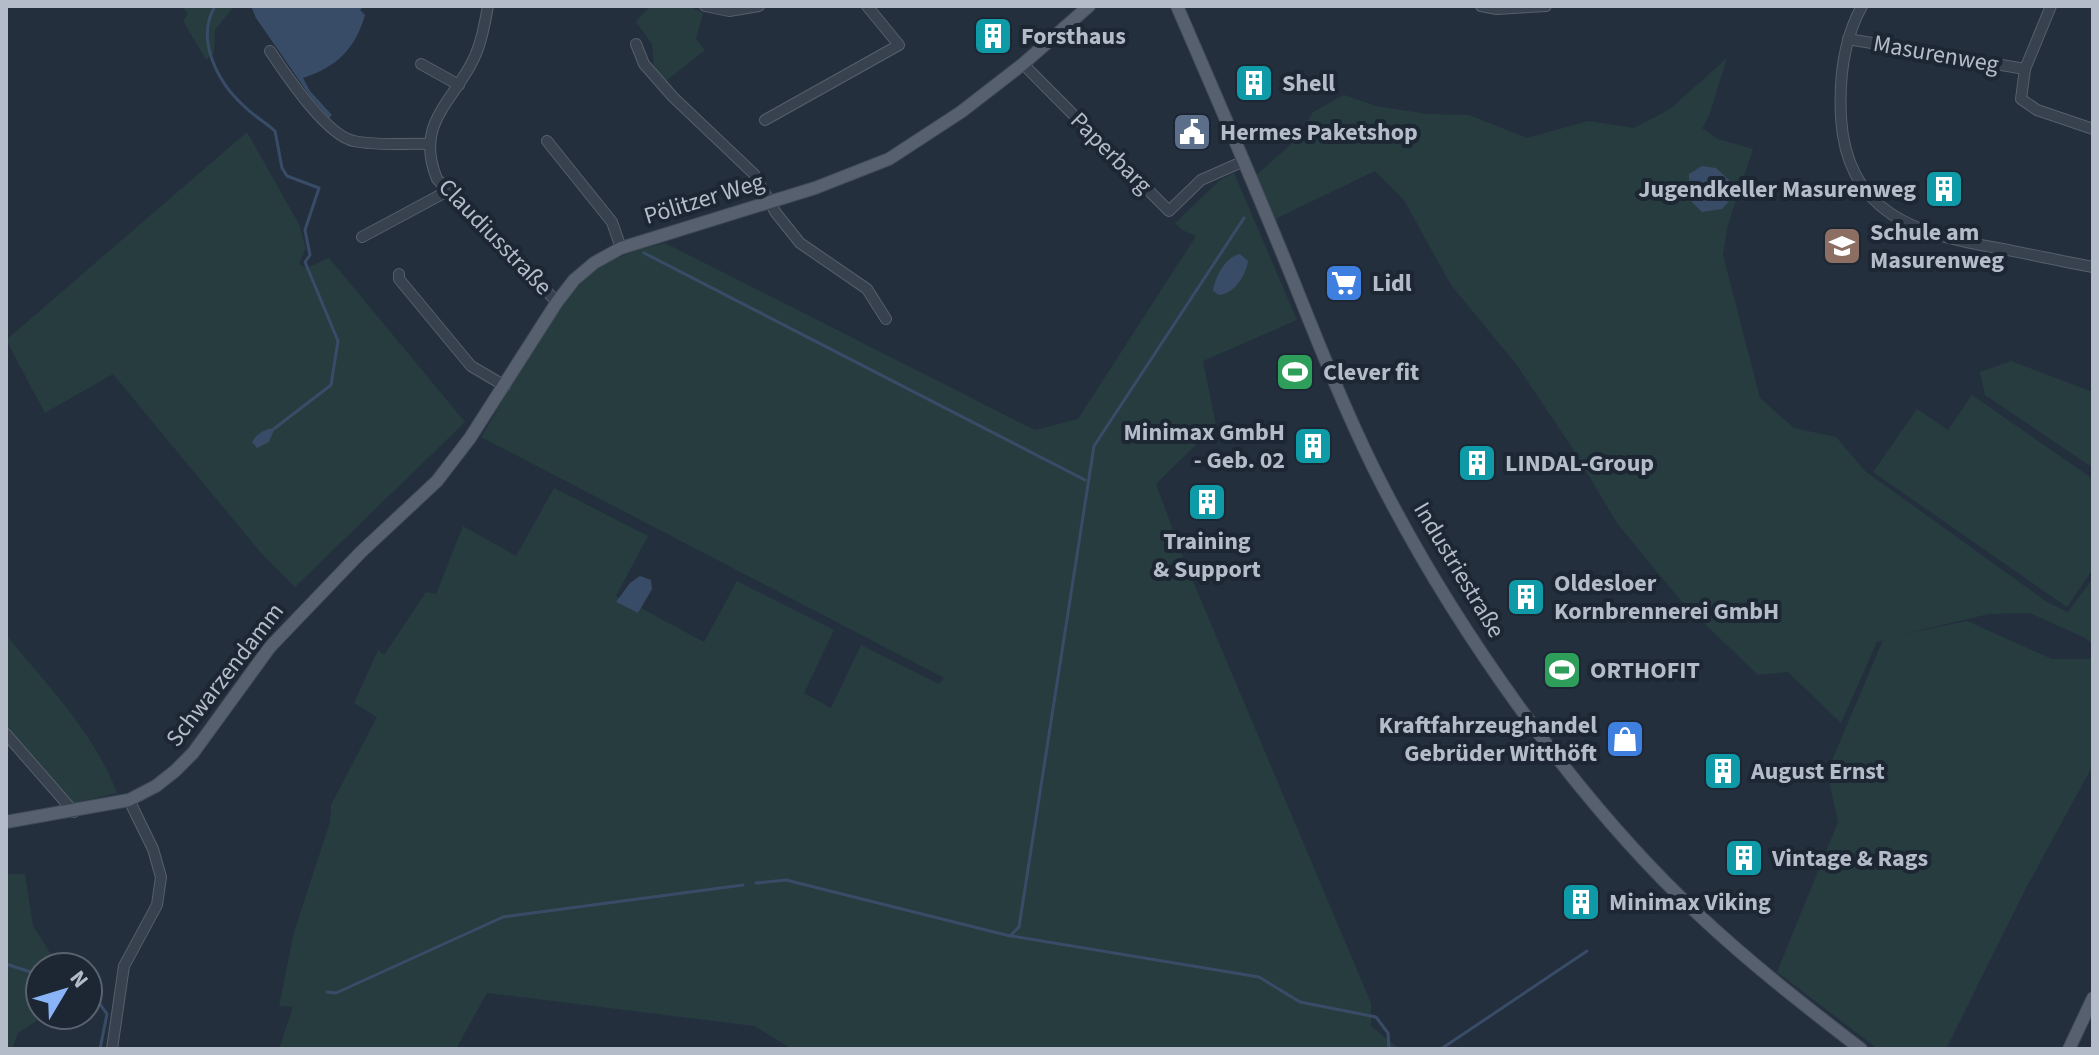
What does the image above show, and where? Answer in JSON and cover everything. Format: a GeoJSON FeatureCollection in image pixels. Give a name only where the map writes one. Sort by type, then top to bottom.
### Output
{"type":"FeatureCollection","features":[{"type":"Feature","properties":{"kind":"main road","name":"Pölitzer Weg"},"geometry":{"type":"LineString","coordinates":[[403,513],[437,481],[470,438],[557,302],[574,280],[594,263],[621,248],[840,180],[889,159],[961,112],[1023,64],[1089,6]]}},
{"type":"Feature","properties":{"kind":"main road","name":"Industriestraße"},"geometry":{"type":"LineString","coordinates":[[1177,6],[1244,161],[1318,346],[1375,470],[1430,570],[1492,666],[1621,835],[1668,884],[1749,962],[1861,1049]]}},
{"type":"Feature","properties":{"kind":"main road","name":"Schwarzendamm"},"geometry":{"type":"LineString","coordinates":[[6,822],[129,800],[156,786],[193,753],[270,647],[403,513]]}},
{"type":"Feature","properties":{"kind":"main road"},"geometry":{"type":"LineString","coordinates":[[2069,1049],[2093,998]]}},
{"type":"Feature","properties":{"kind":"street"},"geometry":{"type":"LineString","coordinates":[[270,51],[297,91],[339,136],[354,142],[429,144],[431,129],[482,41],[488,6]]}},
{"type":"Feature","properties":{"kind":"street"},"geometry":{"type":"LineString","coordinates":[[705,6],[729,11],[759,6]]}},
{"type":"Feature","properties":{"kind":"street"},"geometry":{"type":"LineString","coordinates":[[765,120],[899,45],[867,6]]}},
{"type":"Feature","properties":{"kind":"street"},"geometry":{"type":"LineString","coordinates":[[1481,6],[1497,9],[1546,6]]}},
{"type":"Feature","properties":{"kind":"street","name":"Masurenweg"},"geometry":{"type":"LineString","coordinates":[[1862,6],[1848,39],[1841,78],[1840,111],[1844,148],[1858,181],[1880,207],[1901,221],[1940,236],[2093,267]]}},
{"type":"Feature","properties":{"kind":"street"},"geometry":{"type":"LineString","coordinates":[[2051,6],[2025,69],[2020,92],[2025,104],[2093,129]]}},
{"type":"Feature","properties":{"kind":"street","name":"Masurenweg"},"geometry":{"type":"LineString","coordinates":[[1848,39],[2025,69]]}},
{"type":"Feature","properties":{"kind":"street"},"geometry":{"type":"LineString","coordinates":[[636,44],[644,64],[703,128],[754,174],[776,213],[800,243],[867,289],[886,319]]}},
{"type":"Feature","properties":{"kind":"street"},"geometry":{"type":"LineString","coordinates":[[421,64],[459,85]]}},
{"type":"Feature","properties":{"kind":"street","name":"Paperbarg"},"geometry":{"type":"LineString","coordinates":[[1023,64],[1169,211],[1201,180],[1244,161]]}},
{"type":"Feature","properties":{"kind":"street"},"geometry":{"type":"LineString","coordinates":[[547,141],[612,222],[621,248]]}},
{"type":"Feature","properties":{"kind":"street","name":"Claudiusstraße"},"geometry":{"type":"LineString","coordinates":[[429,144],[437,179],[557,302]]}},
{"type":"Feature","properties":{"kind":"street"},"geometry":{"type":"LineString","coordinates":[[362,237],[442,194],[451,194]]}},
{"type":"Feature","properties":{"kind":"street"},"geometry":{"type":"LineString","coordinates":[[399,274],[399,279],[471,366],[505,386]]}},
{"type":"Feature","properties":{"kind":"street"},"geometry":{"type":"LineString","coordinates":[[6,734],[74,812]]}},
{"type":"Feature","properties":{"kind":"street"},"geometry":{"type":"LineString","coordinates":[[112,1049],[124,966],[157,905],[161,877],[153,849],[129,800]]}},
{"type":"Feature","properties":{"kind":"green space"},"geometry":{"type":"Polygon","coordinates":[[[181,6],[234,6],[215,30],[214,53],[206,60],[183,21],[188,14],[181,6]]]}},
{"type":"Feature","properties":{"kind":"green space"},"geometry":{"type":"Polygon","coordinates":[[[650,6],[689,6],[703,13],[696,39],[705,50],[666,81],[654,68],[652,44],[636,22],[650,6]]]}},
{"type":"Feature","properties":{"kind":"green space"},"geometry":{"type":"Polygon","coordinates":[[[1727,58],[1709,116],[1702,128],[1718,139],[1753,149],[1727,228],[1723,255],[1760,398],[1794,428],[1836,437],[1865,471],[2047,602],[2068,612],[2093,578],[2093,645],[2085,638],[2030,613],[1989,614],[1904,634],[1967,621],[2052,659],[2093,659],[2093,765],[2025,890],[1946,1049],[1878,1049],[1777,972],[1838,822],[1827,772],[1883,640],[1877,642],[1841,723],[1788,672],[1758,675],[1681,601],[1617,523],[1516,364],[1451,285],[1404,200],[1375,171],[1275,219],[1256,175],[1297,139],[1313,112],[1344,95],[1376,106],[1427,114],[1469,115],[1527,138],[1588,121],[1634,128],[1670,109],[1727,58]]]}},
{"type":"Feature","properties":{"kind":"green space"},"geometry":{"type":"Polygon","coordinates":[[[247,132],[299,224],[306,248],[299,264],[306,268],[329,258],[465,422],[295,587],[261,553],[113,374],[45,413],[6,340],[247,132]]]}},
{"type":"Feature","properties":{"kind":"green space"},"geometry":{"type":"Polygon","coordinates":[[[1234,173],[1297,320],[1203,361],[1216,425],[1156,484],[1184,560],[1371,1003],[1371,1026],[1399,1049],[792,1049],[754,1026],[487,993],[456,1049],[279,1049],[293,1007],[279,1006],[294,932],[330,822],[331,805],[377,717],[354,703],[378,650],[384,655],[426,592],[436,594],[463,526],[516,556],[554,488],[648,536],[616,596],[619,598],[617,603],[638,613],[641,608],[704,642],[737,581],[834,630],[804,693],[831,708],[861,645],[939,684],[944,678],[481,437],[548,324],[580,284],[612,260],[665,243],[1035,430],[1078,419],[1196,236],[1175,223],[1220,180],[1234,173]]]}},
{"type":"Feature","properties":{"kind":"green space"},"geometry":{"type":"Polygon","coordinates":[[[2011,361],[2093,392],[2093,468],[1985,395],[1980,372],[2011,361]]]}},
{"type":"Feature","properties":{"kind":"green space"},"geometry":{"type":"Polygon","coordinates":[[[1972,395],[2093,479],[2093,569],[2067,607],[1873,472],[1917,409],[1948,430],[1972,395]]]}},
{"type":"Feature","properties":{"kind":"green space"},"geometry":{"type":"Polygon","coordinates":[[[6,635],[83,729],[117,793],[70,804],[6,728],[6,635]]]}},
{"type":"Feature","properties":{"kind":"green space"},"geometry":{"type":"Polygon","coordinates":[[[6,874],[25,874],[33,926],[49,951],[24,951],[24,1029],[18,1033],[12,1049],[6,1049],[6,874]]]}},
{"type":"Feature","properties":{"kind":"water"},"geometry":{"type":"Polygon","coordinates":[[[251,6],[364,6],[360,10],[365,15],[361,27],[350,47],[326,68],[303,78],[310,91],[332,115],[329,118],[310,96],[251,6]]]}},
{"type":"Feature","properties":{"kind":"water"},"geometry":{"type":"Polygon","coordinates":[[[1702,166],[1716,168],[1731,182],[1731,199],[1722,209],[1702,212],[1689,199],[1689,174],[1702,166]]]}},
{"type":"Feature","properties":{"kind":"water"},"geometry":{"type":"Polygon","coordinates":[[[1240,254],[1248,261],[1242,278],[1230,291],[1219,295],[1213,291],[1218,274],[1225,263],[1240,254]]]}},
{"type":"Feature","properties":{"kind":"water"},"geometry":{"type":"Polygon","coordinates":[[[275,428],[269,442],[257,448],[252,442],[262,432],[275,428]]]}},
{"type":"Feature","properties":{"kind":"water"},"geometry":{"type":"Polygon","coordinates":[[[640,576],[651,580],[652,589],[638,613],[616,602],[630,583],[640,576]]]}},
{"type":"Feature","properties":{"kind":"waterway"},"geometry":{"type":"LineString","coordinates":[[215,6],[207,33],[218,73],[235,97],[275,131],[282,168],[287,176],[319,188],[305,230],[310,255],[305,262],[338,341],[331,385],[275,428]]}},
{"type":"Feature","properties":{"kind":"waterway"},"geometry":{"type":"LineString","coordinates":[[756,883],[786,880],[1010,936],[1019,927],[1094,446],[1244,218]]}},
{"type":"Feature","properties":{"kind":"waterway"},"geometry":{"type":"LineString","coordinates":[[644,253],[1085,480]]}},
{"type":"Feature","properties":{"kind":"waterway"},"geometry":{"type":"LineString","coordinates":[[327,992],[336,993],[503,917],[743,885]]}},
{"type":"Feature","properties":{"kind":"waterway"},"geometry":{"type":"LineString","coordinates":[[1012,936],[1259,977],[1300,1002],[1376,1017],[1388,1033],[1389,1049]]}},
{"type":"Feature","properties":{"kind":"waterway"},"geometry":{"type":"LineString","coordinates":[[1441,1049],[1587,951]]}},
{"type":"Feature","properties":{"kind":"waterway"},"geometry":{"type":"LineString","coordinates":[[6,964],[24,970]]}},
{"type":"Feature","properties":{"kind":"waterway"},"geometry":{"type":"LineString","coordinates":[[104,1010],[107,1014],[104,1029]]}},
{"type":"Feature","properties":{"kind":"waterway"},"geometry":{"type":"LineString","coordinates":[[100,1049],[104,1031]]}},
{"type":"Feature","properties":{"kind":"place","name":"Forsthaus"},"geometry":{"type":"Point","coordinates":[993,36]}},
{"type":"Feature","properties":{"kind":"place","name":"Shell"},"geometry":{"type":"Point","coordinates":[1254,83]}},
{"type":"Feature","properties":{"kind":"place","name":"Hermes Paketshop"},"geometry":{"type":"Point","coordinates":[1192,132]}},
{"type":"Feature","properties":{"kind":"place","name":"Jugendkeller Masurenweg"},"geometry":{"type":"Point","coordinates":[1944,189]}},
{"type":"Feature","properties":{"kind":"place","name":"Schule am Masurenweg"},"geometry":{"type":"Point","coordinates":[1842,246]}},
{"type":"Feature","properties":{"kind":"place","name":"Lidl"},"geometry":{"type":"Point","coordinates":[1344,283]}},
{"type":"Feature","properties":{"kind":"place","name":"Clever fit"},"geometry":{"type":"Point","coordinates":[1295,372]}},
{"type":"Feature","properties":{"kind":"place","name":"Minimax GmbH - Geb. 02"},"geometry":{"type":"Point","coordinates":[1313,446]}},
{"type":"Feature","properties":{"kind":"place","name":"LINDAL-Group"},"geometry":{"type":"Point","coordinates":[1477,463]}},
{"type":"Feature","properties":{"kind":"place","name":"Training & Support"},"geometry":{"type":"Point","coordinates":[1207,502]}},
{"type":"Feature","properties":{"kind":"place","name":"Oldesloer Kornbrennerei GmbH"},"geometry":{"type":"Point","coordinates":[1526,597]}},
{"type":"Feature","properties":{"kind":"place","name":"ORTHOFIT"},"geometry":{"type":"Point","coordinates":[1562,670]}},
{"type":"Feature","properties":{"kind":"place","name":"Kraftfahrzeughandel Gebrüder Witthöft"},"geometry":{"type":"Point","coordinates":[1625,739]}},
{"type":"Feature","properties":{"kind":"place","name":"August Ernst"},"geometry":{"type":"Point","coordinates":[1723,771]}},
{"type":"Feature","properties":{"kind":"place","name":"Vintage & Rags"},"geometry":{"type":"Point","coordinates":[1744,858]}},
{"type":"Feature","properties":{"kind":"place","name":"Minimax Viking"},"geometry":{"type":"Point","coordinates":[1581,902]}}]}
